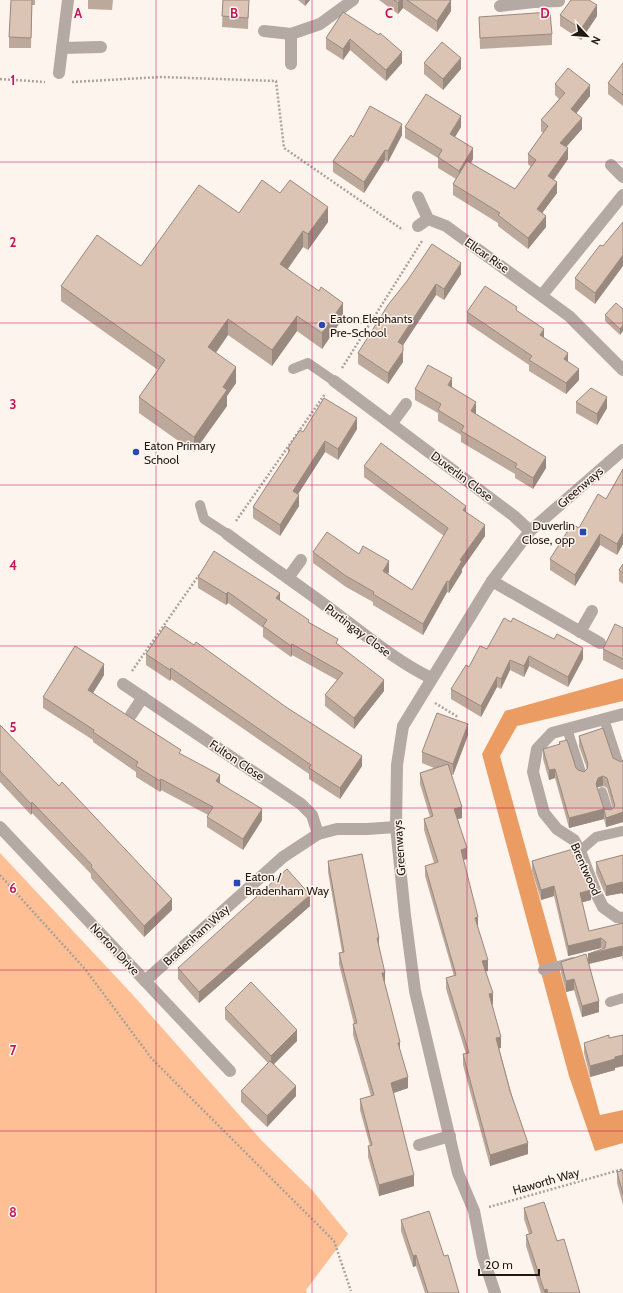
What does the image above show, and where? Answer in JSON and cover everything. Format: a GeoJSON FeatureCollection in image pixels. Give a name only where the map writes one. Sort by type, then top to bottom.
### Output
{"type":"FeatureCollection","features":[{"type":"Feature","properties":{"kind":"street"},"geometry":{"type":"LineString","coordinates":[[59,79],[68,0]]}},
{"type":"Feature","properties":{"kind":"street"},"geometry":{"type":"LineString","coordinates":[[264,31],[291,34],[320,24],[353,0]]}},
{"type":"Feature","properties":{"kind":"street"},"geometry":{"type":"LineString","coordinates":[[500,6],[534,1],[559,1]]}},
{"type":"Feature","properties":{"kind":"street"},"geometry":{"type":"LineString","coordinates":[[291,34],[291,64]]}},
{"type":"Feature","properties":{"kind":"street"},"geometry":{"type":"LineString","coordinates":[[62,48],[101,47]]}},
{"type":"Feature","properties":{"kind":"street"},"geometry":{"type":"LineString","coordinates":[[611,165],[623,177]]}},
{"type":"Feature","properties":{"kind":"street"},"geometry":{"type":"LineString","coordinates":[[542,295],[623,195]]}},
{"type":"Feature","properties":{"kind":"street"},"geometry":{"type":"LineString","coordinates":[[418,197],[423,223]]}},
{"type":"Feature","properties":{"kind":"street","name":"Ellcar Rise"},"geometry":{"type":"LineString","coordinates":[[423,223],[446,226],[542,295],[569,316],[623,370]]}},
{"type":"Feature","properties":{"kind":"street","name":"Duverlin Close"},"geometry":{"type":"LineString","coordinates":[[334,381],[514,516],[530,531]]}},
{"type":"Feature","properties":{"kind":"street"},"geometry":{"type":"LineString","coordinates":[[392,424],[406,404]]}},
{"type":"Feature","properties":{"kind":"street","name":"Greenways"},"geometry":{"type":"LineString","coordinates":[[495,1293],[483,1257],[474,1211],[458,1173],[415,991],[396,827],[397,765],[403,726],[431,678],[492,581],[530,531],[623,450]]}},
{"type":"Feature","properties":{"kind":"street","name":"Purtingay Close"},"geometry":{"type":"LineString","coordinates":[[227,534],[397,659],[431,678]]}},
{"type":"Feature","properties":{"kind":"street"},"geometry":{"type":"LineString","coordinates":[[288,578],[301,560]]}},
{"type":"Feature","properties":{"kind":"street"},"geometry":{"type":"LineString","coordinates":[[492,581],[600,642]]}},
{"type":"Feature","properties":{"kind":"street"},"geometry":{"type":"LineString","coordinates":[[580,632],[592,611]]}},
{"type":"Feature","properties":{"kind":"street","name":"Fulton Close"},"geometry":{"type":"LineString","coordinates":[[123,684],[301,804],[312,815],[318,834]]}},
{"type":"Feature","properties":{"kind":"street"},"geometry":{"type":"LineString","coordinates":[[131,715],[142,697]]}},
{"type":"Feature","properties":{"kind":"street","name":"Brentwood"},"geometry":{"type":"LineString","coordinates":[[623,714],[552,733],[537,749],[533,772],[544,813],[557,829],[574,840],[603,907],[617,917],[623,918]]}},
{"type":"Feature","properties":{"kind":"street","name":"Norton Drive"},"geometry":{"type":"LineString","coordinates":[[0,827],[230,1071]]}},
{"type":"Feature","properties":{"kind":"street","name":"Bradenham Way"},"geometry":{"type":"LineString","coordinates":[[145,982],[283,857],[318,834],[337,828],[367,829],[396,827]]}},
{"type":"Feature","properties":{"kind":"street"},"geometry":{"type":"LineString","coordinates":[[419,1145],[450,1136]]}},
{"type":"Feature","properties":{"kind":"lane"},"geometry":{"type":"LineString","coordinates":[[293,369],[308,362],[334,381]]}},
{"type":"Feature","properties":{"kind":"lane"},"geometry":{"type":"LineString","coordinates":[[200,505],[204,519],[227,534]]}},
{"type":"Feature","properties":{"kind":"lane"},"geometry":{"type":"LineString","coordinates":[[604,719],[619,765]]}},
{"type":"Feature","properties":{"kind":"lane"},"geometry":{"type":"LineString","coordinates":[[567,729],[582,775]]}},
{"type":"Feature","properties":{"kind":"lane"},"geometry":{"type":"LineString","coordinates":[[602,792],[609,814]]}},
{"type":"Feature","properties":{"kind":"lane"},"geometry":{"type":"LineString","coordinates":[[580,851],[596,837],[616,830]]}},
{"type":"Feature","properties":{"kind":"lane"},"geometry":{"type":"LineString","coordinates":[[543,970],[586,958]]}},
{"type":"Feature","properties":{"kind":"lane"},"geometry":{"type":"LineString","coordinates":[[610,1002],[623,998]]}},
{"type":"Feature","properties":{"kind":"path"},"geometry":{"type":"LineString","coordinates":[[0,79],[161,77],[276,81],[284,148],[402,231],[423,223],[423,243],[334,381],[227,534]]}},
{"type":"Feature","properties":{"kind":"path"},"geometry":{"type":"LineString","coordinates":[[123,684],[200,573]]}},
{"type":"Feature","properties":{"kind":"path"},"geometry":{"type":"LineString","coordinates":[[421,695],[458,717]]}},
{"type":"Feature","properties":{"kind":"path"},"geometry":{"type":"LineString","coordinates":[[0,875],[85,970],[152,1059],[334,1241],[351,1291]]}},
{"type":"Feature","properties":{"kind":"path","name":"Haworth Way"},"geometry":{"type":"LineString","coordinates":[[474,1211],[623,1169]]}},
{"type":"Feature","properties":{"kind":"shaded area"},"geometry":{"type":"Polygon","coordinates":[[[623,678],[623,701],[517,726],[500,756],[600,1115],[623,1110],[623,1143],[595,1151],[569,1076],[482,754],[505,711],[623,678]]]}},
{"type":"Feature","properties":{"kind":"shaded area"},"geometry":{"type":"Polygon","coordinates":[[[0,853],[132,994],[263,1142],[312,1190],[348,1234],[306,1290],[307,1293],[0,1293],[0,853]]]}},
{"type":"Feature","properties":{"kind":"building"},"geometry":{"type":"Polygon","coordinates":[[[11,0],[32,0],[31,38],[9,37],[11,0]]]}},
{"type":"Feature","properties":{"kind":"building"},"geometry":{"type":"Polygon","coordinates":[[[223,0],[249,0],[248,18],[222,16],[223,0]]]}},
{"type":"Feature","properties":{"kind":"building"},"geometry":{"type":"Polygon","coordinates":[[[407,0],[451,0],[437,21],[407,0]]]}},
{"type":"Feature","properties":{"kind":"building"},"geometry":{"type":"Polygon","coordinates":[[[571,0],[589,0],[597,5],[581,29],[560,15],[571,0]]]}},
{"type":"Feature","properties":{"kind":"building"},"geometry":{"type":"Polygon","coordinates":[[[343,12],[379,35],[380,33],[402,52],[386,70],[350,39],[343,49],[326,38],[343,12]]]}},
{"type":"Feature","properties":{"kind":"building"},"geometry":{"type":"Polygon","coordinates":[[[550,12],[552,34],[480,38],[479,17],[550,12]]]}},
{"type":"Feature","properties":{"kind":"building"},"geometry":{"type":"Polygon","coordinates":[[[442,42],[461,58],[443,79],[424,63],[442,42]]]}},
{"type":"Feature","properties":{"kind":"building"},"geometry":{"type":"Polygon","coordinates":[[[623,63],[623,95],[608,83],[623,63]]]}},
{"type":"Feature","properties":{"kind":"building"},"geometry":{"type":"Polygon","coordinates":[[[568,68],[590,85],[571,109],[582,118],[560,143],[568,148],[548,176],[557,182],[537,209],[546,216],[528,238],[498,215],[500,213],[453,184],[467,161],[515,189],[536,160],[528,154],[548,126],[541,120],[565,93],[555,84],[568,68]]]}},
{"type":"Feature","properties":{"kind":"building"},"geometry":{"type":"Polygon","coordinates":[[[426,94],[461,116],[450,134],[473,148],[459,171],[438,157],[442,150],[405,127],[426,94]]]}},
{"type":"Feature","properties":{"kind":"building"},"geometry":{"type":"Polygon","coordinates":[[[370,106],[402,124],[388,151],[385,150],[364,182],[333,161],[351,135],[353,137],[370,106]]]}},
{"type":"Feature","properties":{"kind":"building"},"geometry":{"type":"Polygon","coordinates":[[[262,180],[280,193],[290,180],[328,207],[308,234],[303,231],[280,264],[319,291],[321,287],[343,303],[322,333],[297,316],[272,350],[228,319],[208,347],[236,367],[223,387],[227,390],[194,437],[139,397],[165,360],[61,286],[97,235],[141,266],[199,185],[239,213],[262,180]]]}},
{"type":"Feature","properties":{"kind":"building"},"geometry":{"type":"Polygon","coordinates":[[[623,222],[623,255],[595,293],[575,278],[600,245],[603,246],[623,222]]]}},
{"type":"Feature","properties":{"kind":"building"},"geometry":{"type":"Polygon","coordinates":[[[432,244],[461,263],[444,289],[436,284],[398,342],[403,345],[403,351],[388,373],[358,353],[388,305],[407,281],[432,244]]]}},
{"type":"Feature","properties":{"kind":"building"},"geometry":{"type":"Polygon","coordinates":[[[485,286],[517,307],[516,310],[544,329],[540,335],[568,353],[564,359],[579,369],[566,383],[529,360],[532,356],[467,312],[485,286]]]}},
{"type":"Feature","properties":{"kind":"building"},"geometry":{"type":"Polygon","coordinates":[[[616,303],[623,309],[623,325],[620,329],[605,315],[616,303]]]}},
{"type":"Feature","properties":{"kind":"building"},"geometry":{"type":"Polygon","coordinates":[[[428,365],[452,378],[448,385],[476,402],[471,411],[546,457],[533,478],[515,467],[517,464],[461,431],[464,426],[438,410],[441,404],[415,389],[428,365]]]}},
{"type":"Feature","properties":{"kind":"building"},"geometry":{"type":"Polygon","coordinates":[[[591,388],[607,397],[597,414],[576,402],[591,388]]]}},
{"type":"Feature","properties":{"kind":"building"},"geometry":{"type":"Polygon","coordinates":[[[324,398],[357,418],[338,449],[325,441],[293,491],[299,495],[280,525],[253,507],[290,450],[288,448],[300,430],[303,432],[324,398]]]}},
{"type":"Feature","properties":{"kind":"building"},"geometry":{"type":"Polygon","coordinates":[[[381,443],[466,506],[463,510],[485,525],[460,560],[462,561],[449,582],[447,581],[423,624],[373,594],[374,592],[346,576],[313,552],[327,532],[359,554],[363,546],[389,561],[383,571],[412,590],[448,528],[364,466],[381,443]]]}},
{"type":"Feature","properties":{"kind":"building"},"geometry":{"type":"Polygon","coordinates":[[[623,469],[623,533],[617,544],[600,534],[575,575],[550,559],[572,524],[579,528],[598,494],[606,499],[623,469]]]}},
{"type":"Feature","properties":{"kind":"building"},"geometry":{"type":"Polygon","coordinates":[[[214,551],[280,593],[276,598],[309,620],[308,622],[338,639],[336,643],[384,680],[354,718],[325,695],[343,673],[292,644],[291,646],[263,626],[267,620],[228,592],[226,594],[198,577],[214,551]]]}},
{"type":"Feature","properties":{"kind":"building"},"geometry":{"type":"Polygon","coordinates":[[[623,564],[623,573],[619,570],[623,564]]]}},
{"type":"Feature","properties":{"kind":"building"},"geometry":{"type":"Polygon","coordinates":[[[504,618],[511,622],[513,618],[554,639],[557,634],[583,648],[568,677],[529,656],[524,666],[510,660],[501,679],[497,677],[481,706],[451,689],[466,665],[469,667],[480,646],[487,649],[504,618]]]}},
{"type":"Feature","properties":{"kind":"building"},"geometry":{"type":"Polygon","coordinates":[[[615,624],[623,628],[623,659],[603,649],[615,624]]]}},
{"type":"Feature","properties":{"kind":"building"},"geometry":{"type":"Polygon","coordinates":[[[165,626],[194,645],[196,642],[286,707],[362,756],[340,788],[309,768],[311,765],[171,668],[170,670],[146,654],[165,626]]]}},
{"type":"Feature","properties":{"kind":"building"},"geometry":{"type":"Polygon","coordinates":[[[75,646],[104,664],[88,690],[181,750],[179,753],[220,775],[216,781],[262,809],[243,839],[207,817],[213,807],[161,779],[160,781],[136,766],[138,762],[93,732],[94,730],[43,697],[75,646]]]}},
{"type":"Feature","properties":{"kind":"building"},"geometry":{"type":"Polygon","coordinates":[[[437,713],[468,724],[453,764],[422,752],[437,713]]]}},
{"type":"Feature","properties":{"kind":"building"},"geometry":{"type":"Polygon","coordinates":[[[0,725],[59,786],[62,782],[172,899],[144,926],[91,867],[92,865],[0,771],[0,725]]]}},
{"type":"Feature","properties":{"kind":"building"},"geometry":{"type":"Polygon","coordinates":[[[603,728],[613,758],[621,762],[623,760],[623,812],[606,818],[604,809],[569,818],[555,769],[549,770],[543,749],[560,744],[559,742],[567,740],[576,768],[584,772],[587,769],[588,764],[579,736],[603,728]],[[603,776],[598,778],[596,784],[604,809],[611,810],[615,806],[607,778],[603,776]]]}},
{"type":"Feature","properties":{"kind":"building"},"geometry":{"type":"Polygon","coordinates":[[[448,764],[462,807],[454,809],[467,848],[461,850],[478,917],[475,918],[488,960],[482,961],[493,993],[489,994],[501,1037],[496,1038],[510,1091],[528,1143],[490,1155],[463,1054],[469,1053],[446,978],[456,975],[425,866],[438,862],[424,819],[433,816],[420,773],[448,764]]]}},
{"type":"Feature","properties":{"kind":"building"},"geometry":{"type":"Polygon","coordinates":[[[573,849],[579,868],[582,867],[591,890],[580,893],[589,931],[623,923],[623,951],[622,946],[588,954],[605,948],[606,942],[601,938],[568,946],[554,886],[541,890],[532,861],[573,849]]]}},
{"type":"Feature","properties":{"kind":"building"},"geometry":{"type":"Polygon","coordinates":[[[362,854],[379,938],[377,938],[385,973],[382,973],[400,1042],[398,1043],[408,1077],[391,1083],[414,1175],[379,1185],[368,1146],[372,1145],[360,1099],[374,1095],[353,1024],[357,1023],[339,953],[344,952],[328,861],[362,854]]]}},
{"type":"Feature","properties":{"kind":"building"},"geometry":{"type":"Polygon","coordinates":[[[623,855],[623,883],[606,886],[596,862],[623,855]]]}},
{"type":"Feature","properties":{"kind":"building"},"geometry":{"type":"Polygon","coordinates":[[[287,869],[310,895],[199,992],[178,968],[287,869]]]}},
{"type":"Feature","properties":{"kind":"building"},"geometry":{"type":"Polygon","coordinates":[[[586,954],[599,1001],[582,1006],[574,979],[566,981],[561,962],[586,954]]]}},
{"type":"Feature","properties":{"kind":"building"},"geometry":{"type":"Polygon","coordinates":[[[251,982],[297,1030],[271,1056],[225,1008],[251,982]]]}},
{"type":"Feature","properties":{"kind":"building"},"geometry":{"type":"Polygon","coordinates":[[[609,1035],[609,1038],[623,1035],[623,1055],[615,1057],[615,1059],[590,1066],[584,1043],[609,1035]]]}},
{"type":"Feature","properties":{"kind":"building"},"geometry":{"type":"Polygon","coordinates":[[[270,1061],[296,1086],[267,1116],[241,1091],[270,1061]]]}},
{"type":"Feature","properties":{"kind":"building"},"geometry":{"type":"Polygon","coordinates":[[[623,1170],[623,1194],[617,1172],[623,1170]]]}},
{"type":"Feature","properties":{"kind":"building"},"geometry":{"type":"Polygon","coordinates":[[[544,1202],[557,1241],[564,1239],[580,1293],[548,1293],[547,1289],[544,1290],[526,1235],[532,1233],[524,1208],[544,1202]]]}},
{"type":"Feature","properties":{"kind":"building"},"geometry":{"type":"Polygon","coordinates":[[[429,1211],[444,1256],[448,1255],[459,1293],[428,1293],[416,1255],[413,1256],[401,1220],[429,1211]]]}},
{"type":"Feature","properties":{"kind":"place","name":"Eaton Elephants Pre-School"},"geometry":{"type":"Point","coordinates":[322,325]}},
{"type":"Feature","properties":{"kind":"place","name":"Eaton Primary School"},"geometry":{"type":"Point","coordinates":[136,452]}},
{"type":"Feature","properties":{"kind":"place","name":"Duverlin Close, opp"},"geometry":{"type":"Point","coordinates":[583,532]}},
{"type":"Feature","properties":{"kind":"place","name":"Eaton / Bradenham Way"},"geometry":{"type":"Point","coordinates":[237,883]}}]}
